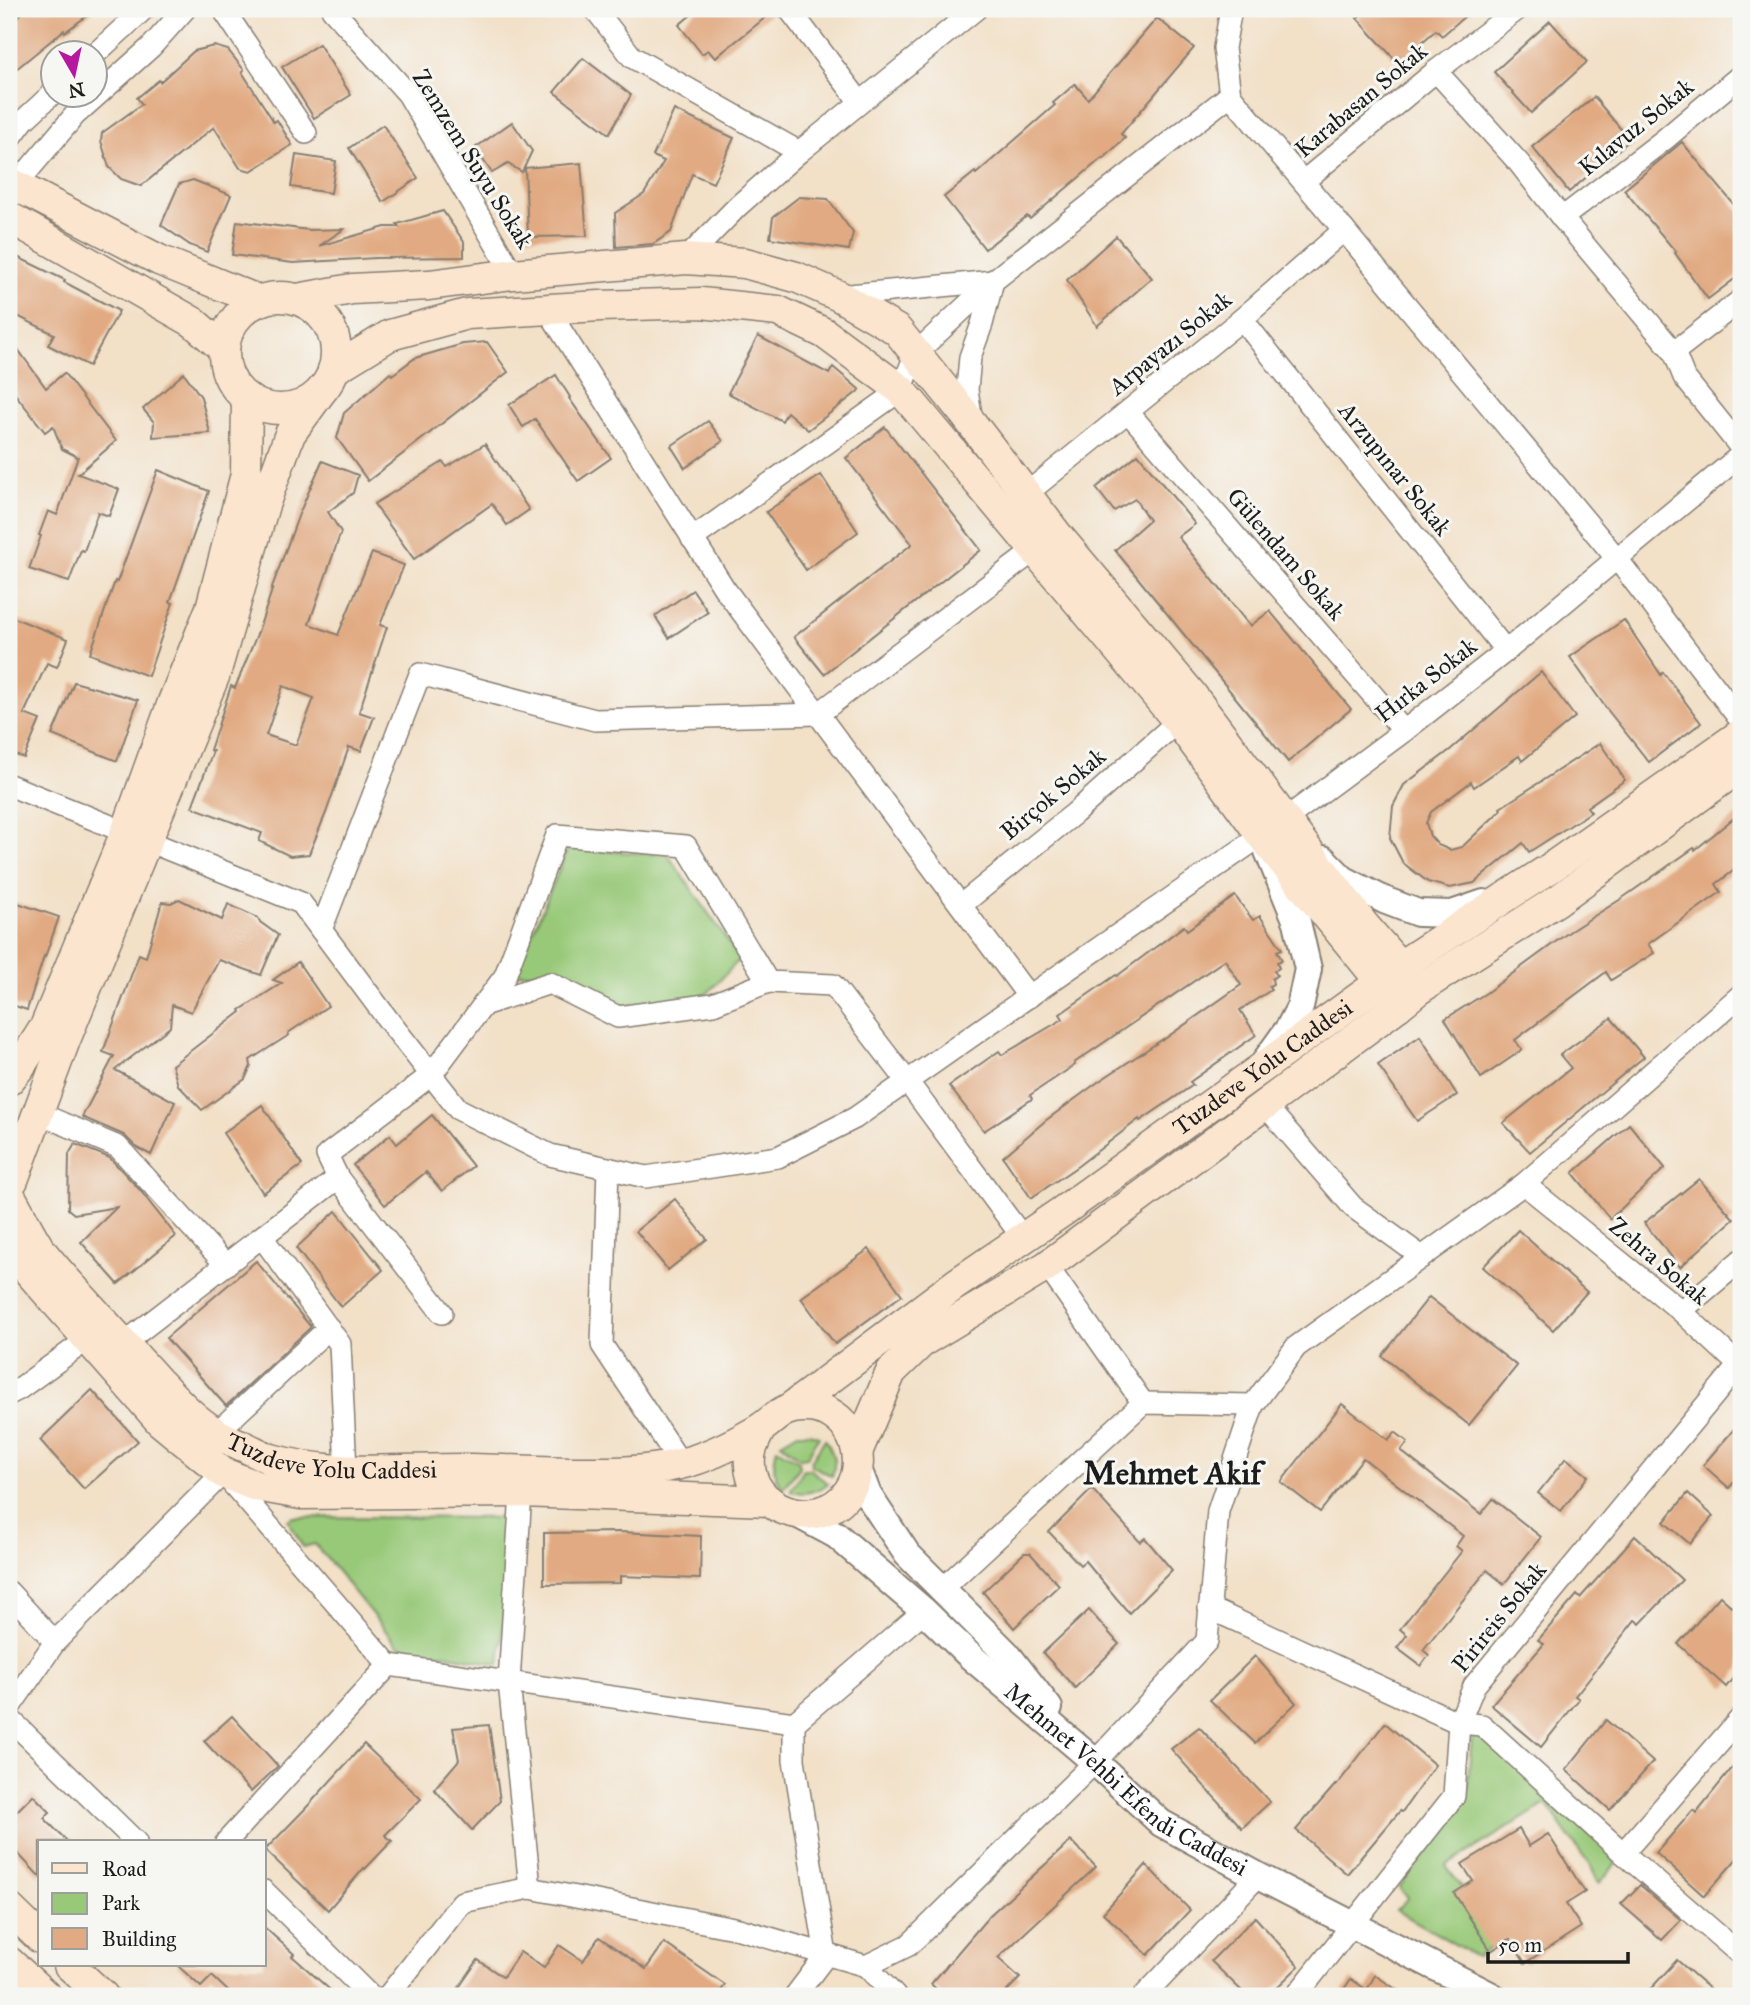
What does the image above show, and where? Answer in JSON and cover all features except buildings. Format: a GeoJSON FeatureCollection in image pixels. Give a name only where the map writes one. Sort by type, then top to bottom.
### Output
{"type":"FeatureCollection","features":[{"type":"Feature","properties":{"kind":"main road"},"geometry":{"type":"LineString","coordinates":[[12,184],[159,260],[260,301]]}},
{"type":"Feature","properties":{"kind":"main road"},"geometry":{"type":"LineString","coordinates":[[9,217],[193,322],[224,349]]}},
{"type":"Feature","properties":{"kind":"main road"},"geometry":{"type":"LineString","coordinates":[[297,299],[352,289],[429,285],[686,259],[745,263],[796,277],[839,296],[897,330],[916,353],[1058,536],[1191,694],[1273,828]]}},
{"type":"Feature","properties":{"kind":"main road"},"geometry":{"type":"LineString","coordinates":[[9,1080],[46,1027],[215,674],[264,505],[290,434],[329,378],[336,352],[333,335],[325,319],[313,307],[297,299],[272,297],[246,309],[235,320],[227,334],[224,349],[226,368],[234,385],[247,398],[263,406],[280,409],[297,406],[313,398],[329,378],[390,335],[467,314],[701,303],[778,311],[824,333],[901,390],[1178,721],[1363,924],[1400,986]]}},
{"type":"Feature","properties":{"kind":"main road"},"geometry":{"type":"LineString","coordinates":[[10,1180],[65,1040],[137,836],[173,702],[211,608],[246,474],[247,398]]}},
{"type":"Feature","properties":{"kind":"main road","name":"Tuzdeve Yolu Caddesi"},"geometry":{"type":"LineString","coordinates":[[858,1460],[891,1372],[923,1341],[1047,1266],[1264,1104],[1509,895],[1741,734]]}},
{"type":"Feature","properties":{"kind":"main road","name":"Tuzdeve Yolu Caddesi"},"geometry":{"type":"LineString","coordinates":[[789,1409],[956,1284],[1262,1067],[1400,986],[1558,900],[1741,766]]}},
{"type":"Feature","properties":{"kind":"main road","name":"Tuzdeve Yolu Caddesi"},"geometry":{"type":"LineString","coordinates":[[10,1180],[41,1250],[123,1344],[185,1409],[216,1433],[268,1458],[307,1467],[346,1470],[465,1469],[626,1473],[681,1464],[725,1448],[761,1428]]}},
{"type":"Feature","properties":{"kind":"main road","name":"Tuzdeve Yolu Caddesi"},"geometry":{"type":"LineString","coordinates":[[9,1250],[161,1422],[223,1473],[256,1486],[301,1494],[521,1492],[769,1502]]}},
{"type":"Feature","properties":{"kind":"main road"},"geometry":{"type":"LineString","coordinates":[[807,1406],[824,1410],[840,1419],[851,1433],[858,1460],[854,1483],[836,1504],[824,1511],[797,1514],[782,1510],[769,1502],[758,1489],[752,1474],[750,1459],[753,1443],[761,1428],[773,1416],[789,1409],[807,1406]]}},
{"type":"Feature","properties":{"kind":"main road"},"geometry":{"type":"LineString","coordinates":[[9,1908],[38,1936]]}},
{"type":"Feature","properties":{"kind":"main road"},"geometry":{"type":"LineString","coordinates":[[9,1962],[46,1996]]}},
{"type":"Feature","properties":{"kind":"main road"},"geometry":{"type":"LineString","coordinates":[[70,1966],[103,1996]]}},
{"type":"Feature","properties":{"kind":"street"},"geometry":{"type":"LineString","coordinates":[[108,42],[144,9]]}},
{"type":"Feature","properties":{"kind":"street"},"geometry":{"type":"LineString","coordinates":[[12,184],[75,115],[151,47],[185,9]]}},
{"type":"Feature","properties":{"kind":"street"},"geometry":{"type":"LineString","coordinates":[[223,9],[306,132]]}},
{"type":"Feature","properties":{"kind":"street","name":"Zemzem Suyu Sokak"},"geometry":{"type":"LineString","coordinates":[[332,9],[408,94],[513,275]]}},
{"type":"Feature","properties":{"kind":"street"},"geometry":{"type":"LineString","coordinates":[[595,9],[632,57],[799,152]]}},
{"type":"Feature","properties":{"kind":"street"},"geometry":{"type":"LineString","coordinates":[[789,9],[860,102]]}},
{"type":"Feature","properties":{"kind":"street"},"geometry":{"type":"LineString","coordinates":[[1231,9],[1224,48],[1230,95],[1618,560],[1741,721]]}},
{"type":"Feature","properties":{"kind":"street","name":"Karabasan Sokak"},"geometry":{"type":"LineString","coordinates":[[1304,181],[1436,71],[1518,9]]}},
{"type":"Feature","properties":{"kind":"street"},"geometry":{"type":"LineString","coordinates":[[686,259],[738,206],[799,152],[972,10]]}},
{"type":"Feature","properties":{"kind":"street"},"geometry":{"type":"LineString","coordinates":[[1436,71],[1519,163],[1674,352],[1684,377],[1741,447]]}},
{"type":"Feature","properties":{"kind":"street","name":"Kılavuz Sokak"},"geometry":{"type":"LineString","coordinates":[[1562,218],[1665,139],[1741,75]]}},
{"type":"Feature","properties":{"kind":"street"},"geometry":{"type":"LineString","coordinates":[[692,539],[901,390],[916,353],[993,281],[1230,95]]}},
{"type":"Feature","properties":{"kind":"street"},"geometry":{"type":"LineString","coordinates":[[9,140],[38,107]]}},
{"type":"Feature","properties":{"kind":"street","name":"Arpayazı Sokak"},"geometry":{"type":"LineString","coordinates":[[1026,494],[1242,319],[1345,230]]}},
{"type":"Feature","properties":{"kind":"street"},"geometry":{"type":"LineString","coordinates":[[839,296],[993,281]]}},
{"type":"Feature","properties":{"kind":"street"},"geometry":{"type":"LineString","coordinates":[[972,424],[967,390],[971,357],[993,281]]}},
{"type":"Feature","properties":{"kind":"street"},"geometry":{"type":"LineString","coordinates":[[1674,352],[1741,300]]}},
{"type":"Feature","properties":{"kind":"street"},"geometry":{"type":"LineString","coordinates":[[548,310],[724,588],[1029,997]]}},
{"type":"Feature","properties":{"kind":"street","name":"Arzupınar Sokak"},"geometry":{"type":"LineString","coordinates":[[1242,319],[1506,652]]}},
{"type":"Feature","properties":{"kind":"street","name":"Gülendam Sokak"},"geometry":{"type":"LineString","coordinates":[[1128,412],[1404,731]]}},
{"type":"Feature","properties":{"kind":"street","name":"Hırka Sokak"},"geometry":{"type":"LineString","coordinates":[[9,785],[301,903],[458,1109],[550,1156],[646,1177],[778,1157],[855,1118],[1273,828],[1506,652],[1741,455]]}},
{"type":"Feature","properties":{"kind":"street"},"geometry":{"type":"LineString","coordinates":[[321,930],[420,674],[595,720],[818,714],[1035,550]]}},
{"type":"Feature","properties":{"kind":"street","name":"Birçok Sokak"},"geometry":{"type":"LineString","coordinates":[[961,905],[1074,813],[1178,721]]}},
{"type":"Feature","properties":{"kind":"street"},"geometry":{"type":"LineString","coordinates":[[1273,828],[1343,879],[1384,900],[1418,913],[1452,914],[1509,895]]}},
{"type":"Feature","properties":{"kind":"street"},"geometry":{"type":"LineString","coordinates":[[1262,1067],[1300,1007],[1308,969],[1273,828]]}},
{"type":"Feature","properties":{"kind":"street"},"geometry":{"type":"LineString","coordinates":[[442,1313],[338,1178],[327,1155],[431,1074],[505,976],[557,835],[686,846],[768,982]]}},
{"type":"Feature","properties":{"kind":"street"},"geometry":{"type":"LineString","coordinates":[[483,1005],[550,983],[618,1017],[713,1004],[768,982],[833,985],[1023,1238]]}},
{"type":"Feature","properties":{"kind":"street"},"geometry":{"type":"LineString","coordinates":[[866,1966],[909,1945],[1088,1757],[1207,1641],[1218,1511],[1253,1405],[1297,1347],[1524,1184],[1741,995]]}},
{"type":"Feature","properties":{"kind":"street"},"geometry":{"type":"LineString","coordinates":[[1264,1104],[1353,1207],[1422,1256]]}},
{"type":"Feature","properties":{"kind":"street"},"geometry":{"type":"LineString","coordinates":[[38,1112],[118,1147],[226,1265]]}},
{"type":"Feature","properties":{"kind":"street"},"geometry":{"type":"LineString","coordinates":[[608,1168],[602,1345],[681,1464]]}},
{"type":"Feature","properties":{"kind":"street"},"geometry":{"type":"LineString","coordinates":[[123,1344],[338,1178]]}},
{"type":"Feature","properties":{"kind":"street","name":"Zehra Sokak"},"geometry":{"type":"LineString","coordinates":[[1524,1184],[1681,1311],[1740,1366]]}},
{"type":"Feature","properties":{"kind":"street"},"geometry":{"type":"LineString","coordinates":[[262,1237],[340,1344],[346,1470]]}},
{"type":"Feature","properties":{"kind":"street"},"geometry":{"type":"LineString","coordinates":[[1681,1311],[1741,1260]]}},
{"type":"Feature","properties":{"kind":"street"},"geometry":{"type":"LineString","coordinates":[[1047,1266],[1143,1403]]}},
{"type":"Feature","properties":{"kind":"street"},"geometry":{"type":"LineString","coordinates":[[216,1433],[328,1328]]}},
{"type":"Feature","properties":{"kind":"street"},"geometry":{"type":"LineString","coordinates":[[9,1394],[88,1339]]}},
{"type":"Feature","properties":{"kind":"street","name":"Pirireis Sokak"},"geometry":{"type":"LineString","coordinates":[[1296,1996],[1454,1796],[1458,1724],[1474,1686],[1740,1366]]}},
{"type":"Feature","properties":{"kind":"street"},"geometry":{"type":"LineString","coordinates":[[942,1589],[1143,1403],[1253,1405]]}},
{"type":"Feature","properties":{"kind":"street"},"geometry":{"type":"LineString","coordinates":[[858,1460],[868,1495],[907,1553],[1007,1654],[1088,1757]]}},
{"type":"Feature","properties":{"kind":"street"},"geometry":{"type":"LineString","coordinates":[[9,1708],[55,1642],[223,1473],[389,1665],[794,1723],[924,1611]]}},
{"type":"Feature","properties":{"kind":"street"},"geometry":{"type":"LineString","coordinates":[[521,1492],[509,1682],[530,1888]]}},
{"type":"Feature","properties":{"kind":"street","name":"Mehmet Vehbi Efendi Caddesi"},"geometry":{"type":"LineString","coordinates":[[797,1514],[836,1535],[1161,1824],[1492,1996]]}},
{"type":"Feature","properties":{"kind":"street"},"geometry":{"type":"LineString","coordinates":[[9,1592],[55,1642]]}},
{"type":"Feature","properties":{"kind":"street"},"geometry":{"type":"LineString","coordinates":[[1209,1608],[1458,1724],[1482,1725],[1741,1955]]}},
{"type":"Feature","properties":{"kind":"street"},"geometry":{"type":"LineString","coordinates":[[228,1840],[389,1665]]}},
{"type":"Feature","properties":{"kind":"street"},"geometry":{"type":"LineString","coordinates":[[9,1718],[134,1840]]}},
{"type":"Feature","properties":{"kind":"street"},"geometry":{"type":"LineString","coordinates":[[1623,1853],[1741,1718]]}},
{"type":"Feature","properties":{"kind":"street"},"geometry":{"type":"LineString","coordinates":[[794,1723],[794,1760],[826,1955],[795,1996]]}},
{"type":"Feature","properties":{"kind":"street"},"geometry":{"type":"LineString","coordinates":[[1144,1996],[1258,1876]]}},
{"type":"Feature","properties":{"kind":"street"},"geometry":{"type":"LineString","coordinates":[[388,1996],[462,1902],[530,1888],[739,1929],[866,1966],[895,1996]]}},
{"type":"Feature","properties":{"kind":"street"},"geometry":{"type":"LineString","coordinates":[[266,1893],[369,1996]]}},
{"type":"Feature","properties":{"kind":"green space"},"geometry":{"type":"Polygon","coordinates":[[[568,849],[668,855],[740,959],[702,999],[615,1007],[552,973],[515,973],[568,849]]]}},
{"type":"Feature","properties":{"kind":"green space"},"geometry":{"type":"Polygon","coordinates":[[[798,1433],[819,1436],[807,1457],[800,1458],[781,1443],[798,1433]]]}},
{"type":"Feature","properties":{"kind":"green space"},"geometry":{"type":"Polygon","coordinates":[[[825,1439],[833,1457],[832,1476],[811,1465],[825,1439]]]}},
{"type":"Feature","properties":{"kind":"green space"},"geometry":{"type":"Polygon","coordinates":[[[777,1448],[799,1461],[800,1467],[783,1488],[774,1469],[777,1448]]]}},
{"type":"Feature","properties":{"kind":"green space"},"geometry":{"type":"Polygon","coordinates":[[[804,1469],[810,1469],[828,1484],[810,1492],[790,1491],[804,1469]]]}},
{"type":"Feature","properties":{"kind":"green space"},"geometry":{"type":"Polygon","coordinates":[[[293,1517],[515,1518],[499,1664],[398,1646],[315,1544],[303,1547],[288,1520],[293,1517]]]}},
{"type":"Feature","properties":{"kind":"green space"},"geometry":{"type":"Polygon","coordinates":[[[1479,1733],[1619,1860],[1599,1884],[1592,1869],[1546,1804],[1446,1866],[1496,1944],[1477,1957],[1396,1910],[1408,1898],[1399,1888],[1466,1800],[1472,1737],[1479,1733]]]}},
{"type":"Feature","properties":{"kind":"district","name":"Mehmet Akif"},"geometry":{"type":"Point","coordinates":[1172,1473]}}]}
